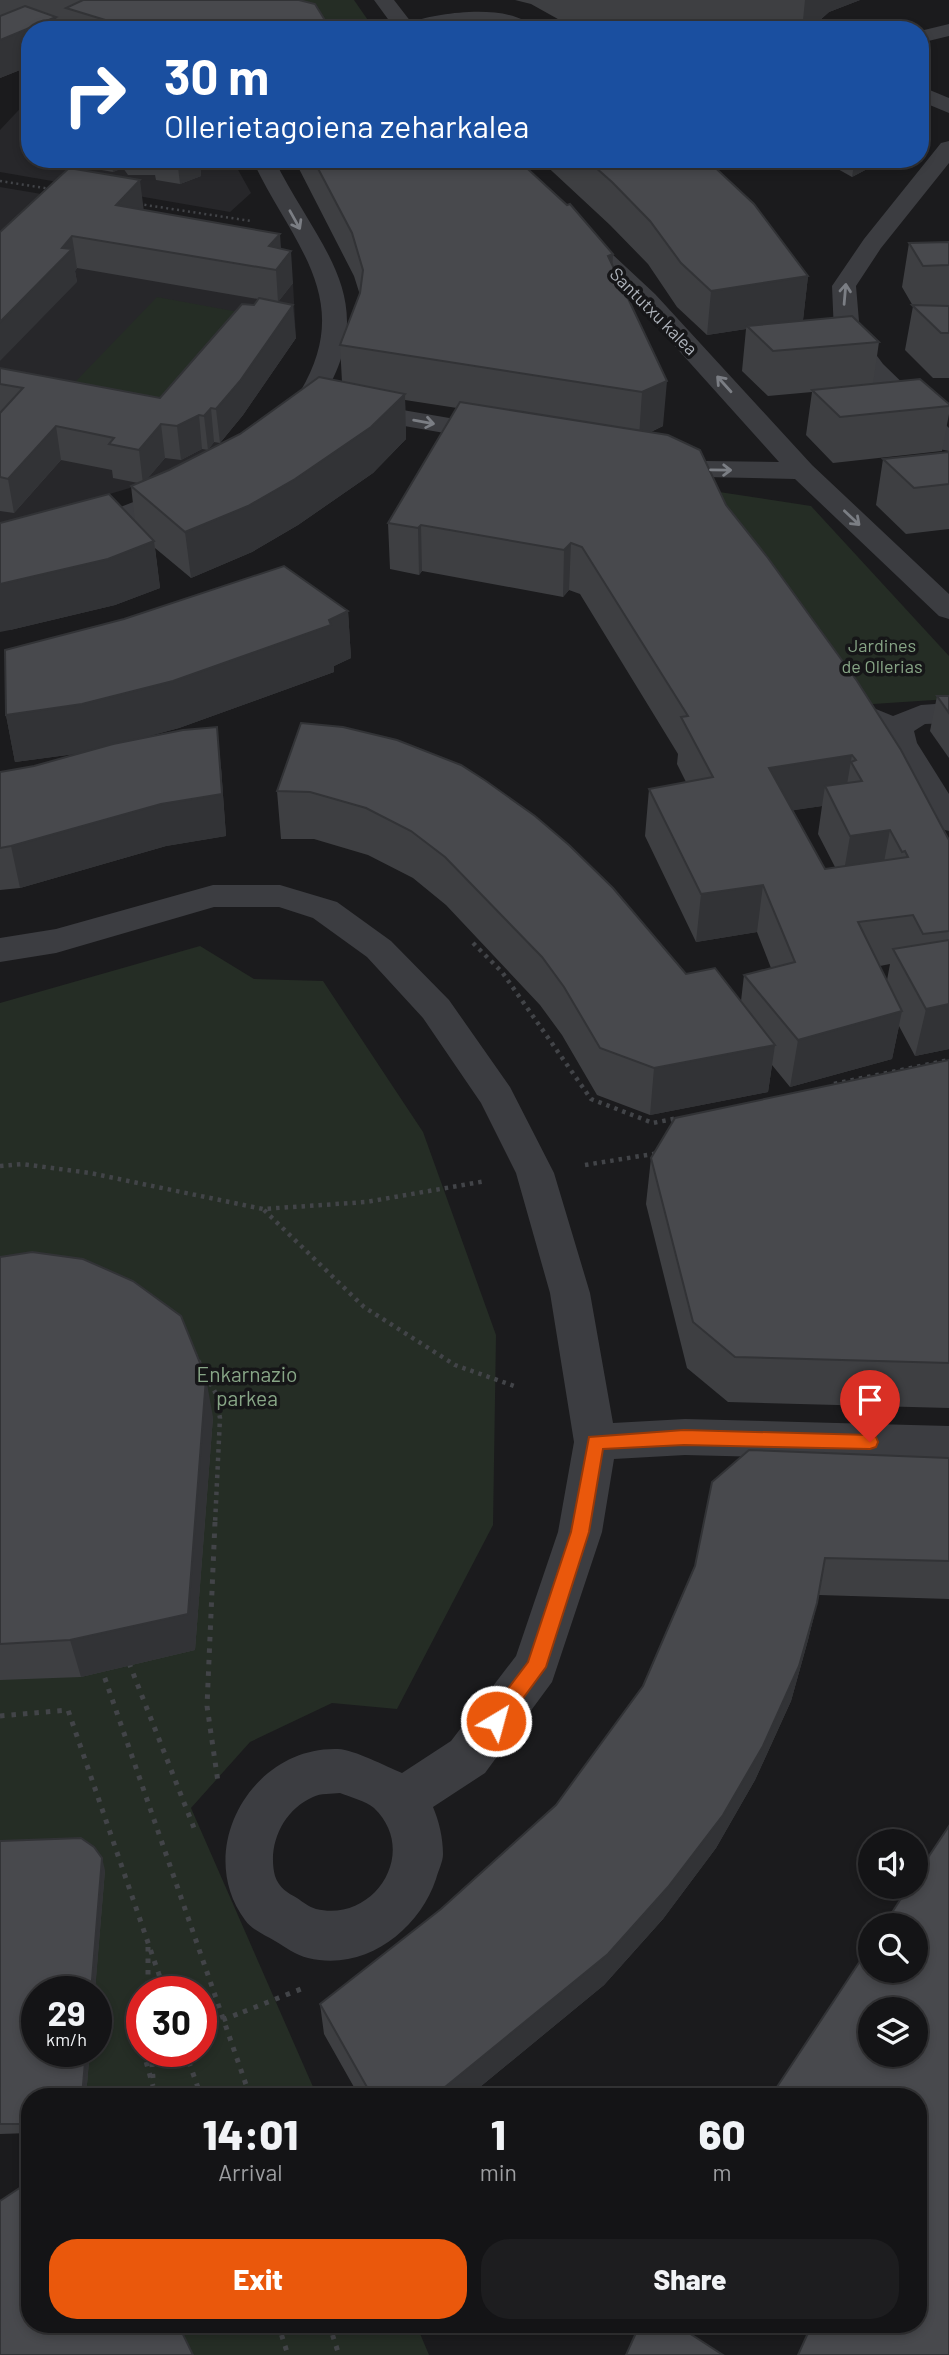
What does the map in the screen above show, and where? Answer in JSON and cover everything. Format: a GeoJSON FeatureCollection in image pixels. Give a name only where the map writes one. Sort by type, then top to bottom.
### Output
{"type":"FeatureCollection","features":[{"type":"Feature","properties":{"kind":"street"},"geometry":{"type":"LineString","coordinates":[[384,0],[401,21]]}},
{"type":"Feature","properties":{"kind":"street"},"geometry":{"type":"LineString","coordinates":[[434,0],[459,18]]}},
{"type":"Feature","properties":{"kind":"street"},"geometry":{"type":"LineString","coordinates":[[435,21],[459,18],[504,21]]}},
{"type":"Feature","properties":{"kind":"street"},"geometry":{"type":"LineString","coordinates":[[929,56],[949,30]]}},
{"type":"Feature","properties":{"kind":"street"},"geometry":{"type":"LineString","coordinates":[[929,96],[949,106]]}},
{"type":"Feature","properties":{"kind":"street"},"geometry":{"type":"LineString","coordinates":[[949,148],[872,244],[844,286],[846,333],[874,370],[949,443]]}},
{"type":"Feature","properties":{"kind":"street"},"geometry":{"type":"LineString","coordinates":[[268,168],[329,280],[334,310],[332,350],[308,404],[275,438]]}},
{"type":"Feature","properties":{"kind":"street","name":"Santutxu kalea"},"geometry":{"type":"LineString","coordinates":[[507,168],[646,299],[802,471],[949,610]]}},
{"type":"Feature","properties":{"kind":"street"},"geometry":{"type":"LineString","coordinates":[[308,404],[523,438]]}},
{"type":"Feature","properties":{"kind":"street"},"geometry":{"type":"LineString","coordinates":[[629,456],[705,469],[802,471]]}},
{"type":"Feature","properties":{"kind":"street"},"geometry":{"type":"LineString","coordinates":[[0,547],[109,521],[203,481]]}},
{"type":"Feature","properties":{"kind":"street"},"geometry":{"type":"LineString","coordinates":[[827,671],[860,713],[898,729]]}},
{"type":"Feature","properties":{"kind":"street"},"geometry":{"type":"LineString","coordinates":[[949,713],[918,715],[905,720],[898,729],[901,743],[949,820]]}},
{"type":"Feature","properties":{"kind":"street"},"geometry":{"type":"LineString","coordinates":[[0,950],[56,941],[213,896],[280,897],[325,910],[379,949],[436,1009],[497,1097],[535,1173],[570,1293],[595,1442],[580,1532],[536,1667],[468,1757],[402,1800]]}},
{"type":"Feature","properties":{"kind":"street"},"geometry":{"type":"LineString","coordinates":[[595,1442],[684,1437],[949,1444]]}},
{"type":"Feature","properties":{"kind":"path"},"geometry":{"type":"LineString","coordinates":[[0,181],[56,190]]}},
{"type":"Feature","properties":{"kind":"path"},"geometry":{"type":"LineString","coordinates":[[134,203],[226,218]]}},
{"type":"Feature","properties":{"kind":"path"},"geometry":{"type":"LineString","coordinates":[[473,943],[502,972],[591,1100],[653,1123],[680,1117]]}},
{"type":"Feature","properties":{"kind":"path"},"geometry":{"type":"LineString","coordinates":[[828,1086],[949,1060]]}},
{"type":"Feature","properties":{"kind":"path"},"geometry":{"type":"LineString","coordinates":[[0,1166],[22,1164],[90,1173],[263,1209],[366,1202],[672,1150]]}},
{"type":"Feature","properties":{"kind":"path"},"geometry":{"type":"LineString","coordinates":[[263,1209],[363,1307],[455,1366],[517,1387]]}},
{"type":"Feature","properties":{"kind":"path"},"geometry":{"type":"LineString","coordinates":[[190,1349],[199,1359],[215,1392],[220,1418],[207,1706],[219,1786]]}},
{"type":"Feature","properties":{"kind":"path"},"geometry":{"type":"LineString","coordinates":[[126,1656],[197,1835],[198,1846]]}},
{"type":"Feature","properties":{"kind":"path"},"geometry":{"type":"LineString","coordinates":[[98,1659],[247,2088]]}},
{"type":"Feature","properties":{"kind":"path"},"geometry":{"type":"LineString","coordinates":[[0,1716],[68,1710],[160,1976]]}},
{"type":"Feature","properties":{"kind":"path"},"geometry":{"type":"LineString","coordinates":[[197,1835],[202,1823]]}},
{"type":"Feature","properties":{"kind":"path"},"geometry":{"type":"LineString","coordinates":[[148,1941],[148,1976]]}},
{"type":"Feature","properties":{"kind":"path"},"geometry":{"type":"LineString","coordinates":[[217,2022],[243,2012]]}},
{"type":"Feature","properties":{"kind":"path"},"geometry":{"type":"LineString","coordinates":[[148,2067],[153,2086],[152,2067]]}},
{"type":"Feature","properties":{"kind":"path"},"geometry":{"type":"LineString","coordinates":[[191,2067],[198,2088]]}},
{"type":"Feature","properties":{"kind":"path"},"geometry":{"type":"LineString","coordinates":[[281,2333],[288,2355]]}},
{"type":"Feature","properties":{"kind":"path"},"geometry":{"type":"LineString","coordinates":[[332,2333],[339,2355]]}},
{"type":"Feature","properties":{"kind":"shaded area"},"geometry":{"type":"Polygon","coordinates":[[[21,108],[21,168],[237,168],[251,193],[230,212],[0,172],[0,130],[21,108]]]}},
{"type":"Feature","properties":{"kind":"shaded area"},"geometry":{"type":"Polygon","coordinates":[[[0,187],[266,232],[293,283],[296,338],[220,443],[143,484],[0,527],[0,187]]]}},
{"type":"Feature","properties":{"kind":"green space"},"geometry":{"type":"Polygon","coordinates":[[[253,0],[354,0],[369,21],[330,21],[253,0]]]}},
{"type":"Feature","properties":{"kind":"green space"},"geometry":{"type":"Polygon","coordinates":[[[157,297],[255,315],[158,425],[54,404],[157,297]]]}},
{"type":"Feature","properties":{"kind":"green space","name":"Jardines de Ollerias"},"geometry":{"type":"Polygon","coordinates":[[[706,490],[811,506],[949,656],[949,699],[858,705],[706,490]]]}},
{"type":"Feature","properties":{"kind":"green space","name":"Enkarnazio parkea"},"geometry":{"type":"Polygon","coordinates":[[[200,946],[254,979],[323,981],[423,1132],[496,1335],[493,1525],[397,1709],[332,1703],[250,1742],[191,1808],[314,2088],[21,2088],[21,2107],[0,2134],[0,1003],[200,946]]]}},
{"type":"Feature","properties":{"kind":"green space"},"geometry":{"type":"Polygon","coordinates":[[[180,2333],[420,2333],[429,2355],[191,2355],[180,2333]]]}},
{"type":"Feature","properties":{"kind":"building"},"geometry":{"type":"Polygon","coordinates":[[[83,0],[299,0],[315,4],[325,21],[109,21],[66,8],[83,0]]]}},
{"type":"Feature","properties":{"kind":"building"},"geometry":{"type":"Polygon","coordinates":[[[25,6],[56,17],[46,21],[21,21],[21,31],[0,40],[0,16],[25,6]]]}},
{"type":"Feature","properties":{"kind":"building"},"geometry":{"type":"Polygon","coordinates":[[[69,168],[140,180],[116,205],[280,234],[269,246],[291,251],[276,270],[72,236],[62,248],[72,249],[0,322],[0,232],[69,168]]]}},
{"type":"Feature","properties":{"kind":"building"},"geometry":{"type":"Polygon","coordinates":[[[318,168],[527,168],[567,205],[570,204],[613,254],[608,256],[667,381],[642,392],[340,345],[360,293],[363,270],[352,233],[318,168]]]}},
{"type":"Feature","properties":{"kind":"building"},"geometry":{"type":"Polygon","coordinates":[[[596,168],[716,168],[754,204],[808,276],[711,291],[681,263],[650,221],[596,168]]]}},
{"type":"Feature","properties":{"kind":"building"},"geometry":{"type":"Polygon","coordinates":[[[949,242],[949,265],[923,266],[909,243],[949,242]]]}},
{"type":"Feature","properties":{"kind":"building"},"geometry":{"type":"Polygon","coordinates":[[[259,298],[293,305],[240,381],[216,409],[211,408],[204,416],[199,415],[177,426],[161,424],[139,450],[109,444],[114,438],[56,426],[8,479],[0,477],[0,413],[23,388],[0,384],[0,368],[160,398],[242,304],[254,305],[259,298]]]}},
{"type":"Feature","properties":{"kind":"building"},"geometry":{"type":"Polygon","coordinates":[[[912,305],[949,306],[949,333],[941,333],[912,305]]]}},
{"type":"Feature","properties":{"kind":"building"},"geometry":{"type":"Polygon","coordinates":[[[852,316],[879,342],[773,351],[747,326],[852,316]]]}},
{"type":"Feature","properties":{"kind":"building"},"geometry":{"type":"Polygon","coordinates":[[[319,377],[405,394],[371,427],[295,479],[248,506],[185,532],[131,486],[240,434],[319,377]]]}},
{"type":"Feature","properties":{"kind":"building"},"geometry":{"type":"Polygon","coordinates":[[[920,379],[949,406],[840,417],[812,390],[920,379]]]}},
{"type":"Feature","properties":{"kind":"building"},"geometry":{"type":"Polygon","coordinates":[[[460,402],[668,435],[700,450],[726,505],[857,681],[901,750],[949,840],[949,931],[923,934],[913,915],[858,922],[902,1011],[798,1040],[744,975],[795,962],[763,885],[701,894],[649,789],[713,777],[681,717],[688,716],[582,547],[571,543],[564,550],[421,525],[418,528],[388,523],[460,402]],[[852,755],[769,768],[825,869],[908,857],[905,851],[902,852],[890,830],[850,836],[825,786],[862,781],[851,762],[856,760],[852,755]]]}},
{"type":"Feature","properties":{"kind":"building"},"geometry":{"type":"Polygon","coordinates":[[[949,452],[949,484],[914,488],[883,459],[949,452]]]}},
{"type":"Feature","properties":{"kind":"building"},"geometry":{"type":"Polygon","coordinates":[[[109,494],[154,541],[108,559],[0,584],[0,523],[109,494]]]}},
{"type":"Feature","properties":{"kind":"building"},"geometry":{"type":"Polygon","coordinates":[[[284,566],[348,611],[329,620],[331,625],[173,681],[82,704],[6,715],[5,650],[124,619],[284,566]]]}},
{"type":"Feature","properties":{"kind":"building"},"geometry":{"type":"Polygon","coordinates":[[[937,696],[949,696],[949,713],[937,696]]]}},
{"type":"Feature","properties":{"kind":"building"},"geometry":{"type":"Polygon","coordinates":[[[301,723],[343,727],[397,740],[461,765],[486,781],[535,816],[569,845],[613,888],[686,974],[715,968],[775,1045],[654,1068],[600,1048],[564,987],[542,957],[445,857],[411,831],[366,808],[310,792],[277,791],[301,723]]]}},
{"type":"Feature","properties":{"kind":"building"},"geometry":{"type":"Polygon","coordinates":[[[217,727],[222,794],[161,804],[0,848],[0,772],[34,766],[113,744],[183,730],[217,727]]]}},
{"type":"Feature","properties":{"kind":"building"},"geometry":{"type":"Polygon","coordinates":[[[949,940],[949,1004],[926,1009],[893,949],[949,940]]]}},
{"type":"Feature","properties":{"kind":"building"},"geometry":{"type":"Polygon","coordinates":[[[949,1060],[949,1363],[735,1357],[693,1322],[651,1158],[675,1118],[949,1060]]]}},
{"type":"Feature","properties":{"kind":"building"},"geometry":{"type":"Polygon","coordinates":[[[32,1252],[83,1259],[133,1281],[181,1316],[206,1378],[188,1614],[70,1640],[0,1644],[0,1257],[32,1252]]]}},
{"type":"Feature","properties":{"kind":"building"},"geometry":{"type":"Polygon","coordinates":[[[749,1450],[949,1458],[949,1561],[825,1558],[817,1603],[799,1666],[763,1746],[723,1815],[668,1887],[608,1954],[444,2088],[367,2088],[320,2004],[441,1909],[556,1805],[643,1686],[695,1566],[712,1482],[749,1450]]]}},
{"type":"Feature","properties":{"kind":"building"},"geometry":{"type":"Polygon","coordinates":[[[949,1826],[949,2355],[798,2355],[808,2333],[927,2333],[927,2088],[776,2088],[858,1964],[858,1983],[928,1983],[928,1913],[892,1913],[901,1899],[928,1899],[928,1858],[949,1826]]]}},
{"type":"Feature","properties":{"kind":"building"},"geometry":{"type":"Polygon","coordinates":[[[81,1838],[94,1847],[102,1858],[92,1976],[21,1976],[21,2067],[85,2067],[83,2088],[21,2088],[21,2124],[0,2124],[0,1841],[81,1838]]]}},
{"type":"Feature","properties":{"kind":"building"},"geometry":{"type":"Polygon","coordinates":[[[21,2187],[21,2333],[182,2333],[193,2355],[0,2355],[0,2201],[21,2187]]]}},
{"type":"Feature","properties":{"kind":"building"},"geometry":{"type":"Polygon","coordinates":[[[636,2333],[689,2333],[723,2355],[626,2355],[636,2333]]]}},
{"type":"Feature","properties":{"kind":"route"},"geometry":{"type":"LineString","coordinates":[[496,1721],[536,1667],[580,1532],[595,1442],[684,1437],[870,1442]]}}]}
